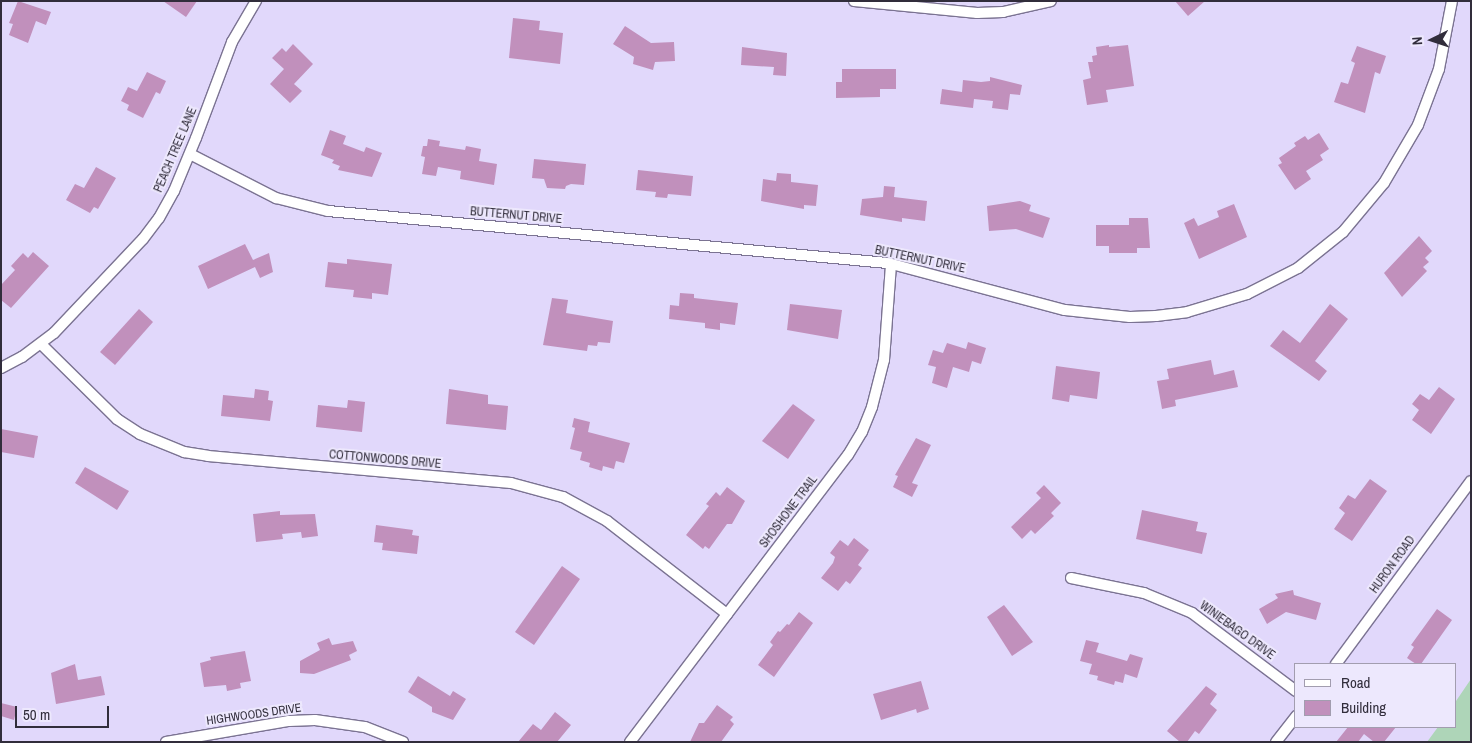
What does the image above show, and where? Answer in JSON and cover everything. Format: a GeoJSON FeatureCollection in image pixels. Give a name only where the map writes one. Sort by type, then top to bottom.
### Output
{"type":"FeatureCollection","features":[{"type":"Feature","properties":{"kind":"street","name":"PEACH TREE LANE"},"geometry":{"type":"LineString","coordinates":[[1,368],[41,344],[143,239],[174,191],[232,42],[256,1]]}},
{"type":"Feature","properties":{"kind":"street"},"geometry":{"type":"LineString","coordinates":[[854,1],[977,13],[1003,12],[1050,1]]}},
{"type":"Feature","properties":{"kind":"street","name":"BUTTERNUT DRIVE"},"geometry":{"type":"LineString","coordinates":[[190,154],[274,197],[328,211],[891,264],[1065,310],[1130,317],[1188,312],[1225,302],[1271,284],[1298,268],[1342,232],[1384,183],[1418,125],[1439,69],[1452,1]]}},
{"type":"Feature","properties":{"kind":"street","name":"SHOSHONE TRAIL"},"geometry":{"type":"LineString","coordinates":[[630,742],[848,455],[862,432],[875,399],[884,360],[891,264]]}},
{"type":"Feature","properties":{"kind":"street","name":"COTTONWOODS DRIVE"},"geometry":{"type":"LineString","coordinates":[[41,344],[117,419],[140,434],[184,452],[208,456],[511,483],[563,497],[607,521],[727,614]]}},
{"type":"Feature","properties":{"kind":"street","name":"HURON ROAD"},"geometry":{"type":"LineString","coordinates":[[1337,663],[1471,482]]}},
{"type":"Feature","properties":{"kind":"street","name":"WINIEBAGO DRIVE"},"geometry":{"type":"LineString","coordinates":[[1071,578],[1144,593],[1192,612],[1294,689]]}},
{"type":"Feature","properties":{"kind":"street"},"geometry":{"type":"LineString","coordinates":[[1276,742],[1294,719]]}},
{"type":"Feature","properties":{"kind":"street","name":"HIGHWOODS DRIVE"},"geometry":{"type":"LineString","coordinates":[[166,742],[212,738],[315,720],[365,727],[403,742]]}},
{"type":"Feature","properties":{"kind":"green space"},"geometry":{"type":"Polygon","coordinates":[[[1471,679],[1471,742],[1427,742],[1437,728],[1457,728],[1457,700],[1471,679]]]}},
{"type":"Feature","properties":{"kind":"building"},"geometry":{"type":"Polygon","coordinates":[[[18,1],[51,12],[46,25],[36,21],[28,43],[9,35],[13,24],[9,23],[18,1]]]}},
{"type":"Feature","properties":{"kind":"building"},"geometry":{"type":"Polygon","coordinates":[[[163,1],[197,1],[186,17],[163,1]]]}},
{"type":"Feature","properties":{"kind":"building"},"geometry":{"type":"Polygon","coordinates":[[[1175,1],[1205,1],[1188,16],[1175,1]]]}},
{"type":"Feature","properties":{"kind":"building"},"geometry":{"type":"Polygon","coordinates":[[[513,18],[540,21],[539,30],[563,33],[560,64],[509,58],[513,18]]]}},
{"type":"Feature","properties":{"kind":"building"},"geometry":{"type":"Polygon","coordinates":[[[625,26],[651,43],[674,42],[675,61],[655,62],[653,70],[633,64],[634,57],[613,44],[625,26]]]}},
{"type":"Feature","properties":{"kind":"building"},"geometry":{"type":"Polygon","coordinates":[[[293,44],[313,64],[294,84],[302,91],[290,103],[270,84],[284,69],[272,58],[282,48],[286,52],[293,44]]]}},
{"type":"Feature","properties":{"kind":"building"},"geometry":{"type":"Polygon","coordinates":[[[1109,45],[1109,47],[1128,45],[1134,86],[1106,90],[1108,102],[1087,105],[1083,80],[1091,78],[1088,62],[1093,62],[1092,56],[1097,55],[1096,47],[1109,45]]]}},
{"type":"Feature","properties":{"kind":"building"},"geometry":{"type":"Polygon","coordinates":[[[1357,46],[1386,56],[1380,74],[1375,72],[1365,113],[1334,102],[1341,82],[1348,84],[1355,63],[1351,61],[1357,46]]]}},
{"type":"Feature","properties":{"kind":"building"},"geometry":{"type":"Polygon","coordinates":[[[742,47],[787,53],[786,76],[773,75],[774,67],[741,65],[742,47]]]}},
{"type":"Feature","properties":{"kind":"building"},"geometry":{"type":"Polygon","coordinates":[[[842,69],[896,69],[896,89],[880,89],[880,97],[836,98],[836,82],[842,82],[842,69]]]}},
{"type":"Feature","properties":{"kind":"building"},"geometry":{"type":"Polygon","coordinates":[[[147,72],[166,81],[160,94],[156,92],[143,118],[127,110],[129,105],[121,101],[128,87],[137,91],[147,72]]]}},
{"type":"Feature","properties":{"kind":"building"},"geometry":{"type":"Polygon","coordinates":[[[990,77],[1022,85],[1020,95],[1010,94],[1008,110],[992,108],[993,101],[974,99],[973,108],[940,104],[942,89],[962,92],[963,80],[990,81],[990,77]]]}},
{"type":"Feature","properties":{"kind":"building"},"geometry":{"type":"Polygon","coordinates":[[[330,130],[346,136],[343,144],[364,152],[366,147],[382,153],[372,177],[338,170],[340,166],[332,163],[334,160],[321,155],[330,130]]]}},
{"type":"Feature","properties":{"kind":"building"},"geometry":{"type":"Polygon","coordinates":[[[1319,133],[1329,149],[1320,155],[1323,160],[1306,171],[1311,179],[1295,190],[1278,165],[1282,163],[1279,158],[1296,146],[1294,143],[1305,136],[1308,140],[1319,133]]]}},
{"type":"Feature","properties":{"kind":"building"},"geometry":{"type":"Polygon","coordinates":[[[428,139],[440,141],[439,146],[465,150],[466,146],[481,149],[479,161],[497,164],[494,185],[460,179],[461,171],[438,167],[436,176],[422,174],[425,157],[421,156],[423,146],[427,146],[428,139]]]}},
{"type":"Feature","properties":{"kind":"building"},"geometry":{"type":"Polygon","coordinates":[[[534,159],[586,164],[584,185],[571,184],[566,186],[565,189],[547,188],[544,179],[532,178],[534,159]]]}},
{"type":"Feature","properties":{"kind":"building"},"geometry":{"type":"Polygon","coordinates":[[[96,167],[116,178],[98,209],[94,207],[90,213],[66,200],[75,184],[84,188],[96,167]]]}},
{"type":"Feature","properties":{"kind":"building"},"geometry":{"type":"Polygon","coordinates":[[[638,170],[693,176],[691,196],[668,194],[667,198],[655,197],[656,192],[636,190],[638,170]]]}},
{"type":"Feature","properties":{"kind":"building"},"geometry":{"type":"Polygon","coordinates":[[[777,173],[791,174],[791,182],[818,185],[816,206],[804,205],[804,209],[761,201],[763,179],[776,181],[777,173]]]}},
{"type":"Feature","properties":{"kind":"building"},"geometry":{"type":"Polygon","coordinates":[[[884,186],[895,187],[894,197],[927,201],[925,221],[902,218],[902,222],[860,215],[862,199],[883,197],[884,186]]]}},
{"type":"Feature","properties":{"kind":"building"},"geometry":{"type":"Polygon","coordinates":[[[1020,201],[1031,205],[1029,211],[1050,218],[1043,238],[1016,229],[989,231],[987,206],[1020,201]]]}},
{"type":"Feature","properties":{"kind":"building"},"geometry":{"type":"Polygon","coordinates":[[[1234,204],[1247,237],[1199,259],[1184,223],[1194,218],[1198,226],[1219,217],[1217,211],[1234,204]]]}},
{"type":"Feature","properties":{"kind":"building"},"geometry":{"type":"Polygon","coordinates":[[[1129,218],[1148,218],[1150,248],[1137,248],[1137,253],[1109,253],[1109,246],[1096,246],[1096,225],[1129,225],[1129,218]]]}},
{"type":"Feature","properties":{"kind":"building"},"geometry":{"type":"Polygon","coordinates":[[[1419,236],[1432,251],[1425,258],[1429,262],[1423,267],[1427,271],[1402,297],[1384,273],[1419,236]]]}},
{"type":"Feature","properties":{"kind":"building"},"geometry":{"type":"Polygon","coordinates":[[[245,244],[253,260],[269,253],[273,272],[260,278],[255,267],[208,289],[198,266],[245,244]]]}},
{"type":"Feature","properties":{"kind":"building"},"geometry":{"type":"Polygon","coordinates":[[[33,252],[49,266],[11,308],[1,300],[1,285],[15,270],[11,266],[23,253],[28,258],[33,252]]]}},
{"type":"Feature","properties":{"kind":"building"},"geometry":{"type":"Polygon","coordinates":[[[347,259],[392,264],[388,295],[372,293],[372,299],[353,297],[354,290],[325,287],[328,262],[347,264],[347,259]]]}},
{"type":"Feature","properties":{"kind":"building"},"geometry":{"type":"Polygon","coordinates":[[[680,293],[694,294],[694,298],[738,303],[735,325],[720,323],[720,330],[705,328],[705,323],[669,319],[670,305],[679,306],[680,293]]]}},
{"type":"Feature","properties":{"kind":"building"},"geometry":{"type":"Polygon","coordinates":[[[552,298],[568,300],[566,313],[613,321],[610,343],[598,342],[597,346],[588,345],[587,351],[543,345],[552,298]]]}},
{"type":"Feature","properties":{"kind":"building"},"geometry":{"type":"Polygon","coordinates":[[[790,304],[842,310],[838,339],[787,330],[790,304]]]}},
{"type":"Feature","properties":{"kind":"building"},"geometry":{"type":"Polygon","coordinates":[[[1330,304],[1348,319],[1315,361],[1327,371],[1319,381],[1270,346],[1283,330],[1300,343],[1330,304]]]}},
{"type":"Feature","properties":{"kind":"building"},"geometry":{"type":"Polygon","coordinates":[[[139,309],[153,322],[115,365],[100,352],[139,309]]]}},
{"type":"Feature","properties":{"kind":"building"},"geometry":{"type":"Polygon","coordinates":[[[968,342],[986,348],[981,364],[972,361],[969,372],[953,367],[947,388],[932,383],[936,367],[928,365],[933,350],[943,353],[947,343],[966,349],[968,342]]]}},
{"type":"Feature","properties":{"kind":"building"},"geometry":{"type":"Polygon","coordinates":[[[1211,360],[1214,375],[1234,370],[1238,387],[1175,400],[1176,406],[1162,409],[1157,381],[1169,379],[1167,369],[1211,360]]]}},
{"type":"Feature","properties":{"kind":"building"},"geometry":{"type":"Polygon","coordinates":[[[1056,366],[1100,372],[1097,399],[1070,395],[1069,402],[1052,399],[1056,366]]]}},
{"type":"Feature","properties":{"kind":"building"},"geometry":{"type":"Polygon","coordinates":[[[1439,387],[1455,399],[1431,434],[1412,420],[1419,410],[1412,404],[1420,394],[1429,400],[1439,387]]]}},
{"type":"Feature","properties":{"kind":"building"},"geometry":{"type":"Polygon","coordinates":[[[255,389],[269,391],[268,400],[273,401],[270,421],[221,416],[223,395],[254,398],[255,389]]]}},
{"type":"Feature","properties":{"kind":"building"},"geometry":{"type":"Polygon","coordinates":[[[449,389],[488,395],[488,404],[508,406],[506,430],[446,424],[449,389]]]}},
{"type":"Feature","properties":{"kind":"building"},"geometry":{"type":"Polygon","coordinates":[[[348,400],[365,402],[362,432],[316,427],[318,405],[347,408],[348,400]]]}},
{"type":"Feature","properties":{"kind":"building"},"geometry":{"type":"Polygon","coordinates":[[[793,404],[815,420],[788,459],[762,441],[793,404]]]}},
{"type":"Feature","properties":{"kind":"building"},"geometry":{"type":"Polygon","coordinates":[[[574,418],[590,422],[588,432],[630,443],[624,463],[616,461],[614,469],[603,466],[602,471],[589,467],[590,463],[580,460],[582,452],[570,449],[575,428],[572,427],[574,418]]]}},
{"type":"Feature","properties":{"kind":"building"},"geometry":{"type":"Polygon","coordinates":[[[1,429],[38,436],[34,458],[1,452],[1,429]]]}},
{"type":"Feature","properties":{"kind":"building"},"geometry":{"type":"Polygon","coordinates":[[[916,438],[931,445],[912,483],[918,485],[912,497],[893,487],[898,476],[895,475],[916,438]]]}},
{"type":"Feature","properties":{"kind":"building"},"geometry":{"type":"Polygon","coordinates":[[[85,467],[129,491],[117,510],[75,483],[85,467]]]}},
{"type":"Feature","properties":{"kind":"building"},"geometry":{"type":"Polygon","coordinates":[[[1370,479],[1387,491],[1352,541],[1334,529],[1345,513],[1339,508],[1348,495],[1355,499],[1370,479]]]}},
{"type":"Feature","properties":{"kind":"building"},"geometry":{"type":"Polygon","coordinates":[[[1044,485],[1061,503],[1051,513],[1054,516],[1035,534],[1031,530],[1022,539],[1011,527],[1041,498],[1036,493],[1044,485]]]}},
{"type":"Feature","properties":{"kind":"building"},"geometry":{"type":"Polygon","coordinates":[[[727,487],[745,501],[732,524],[727,524],[709,549],[705,546],[703,549],[686,535],[709,506],[706,504],[716,492],[720,496],[727,487]]]}},
{"type":"Feature","properties":{"kind":"building"},"geometry":{"type":"Polygon","coordinates":[[[1142,510],[1198,522],[1196,531],[1207,533],[1202,554],[1136,539],[1142,510]]]}},
{"type":"Feature","properties":{"kind":"building"},"geometry":{"type":"Polygon","coordinates":[[[280,511],[280,515],[315,514],[318,536],[302,538],[301,532],[282,534],[283,539],[256,542],[253,514],[280,511]]]}},
{"type":"Feature","properties":{"kind":"building"},"geometry":{"type":"Polygon","coordinates":[[[376,525],[413,530],[412,535],[419,536],[417,554],[382,550],[383,543],[374,542],[376,525]]]}},
{"type":"Feature","properties":{"kind":"building"},"geometry":{"type":"Polygon","coordinates":[[[854,538],[869,550],[858,565],[862,568],[850,584],[846,581],[838,591],[821,578],[833,563],[835,557],[830,553],[840,540],[848,546],[854,538]]]}},
{"type":"Feature","properties":{"kind":"building"},"geometry":{"type":"Polygon","coordinates":[[[562,566],[580,579],[534,645],[515,632],[562,566]]]}},
{"type":"Feature","properties":{"kind":"building"},"geometry":{"type":"Polygon","coordinates":[[[1293,590],[1294,595],[1321,603],[1316,620],[1286,612],[1267,624],[1259,609],[1278,598],[1275,594],[1293,590]]]}},
{"type":"Feature","properties":{"kind":"building"},"geometry":{"type":"Polygon","coordinates":[[[1004,605],[1033,642],[1012,656],[987,617],[1004,605]]]}},
{"type":"Feature","properties":{"kind":"building"},"geometry":{"type":"Polygon","coordinates":[[[1437,609],[1452,620],[1422,663],[1414,663],[1407,658],[1414,647],[1411,645],[1437,609]]]}},
{"type":"Feature","properties":{"kind":"building"},"geometry":{"type":"Polygon","coordinates":[[[799,612],[813,623],[774,677],[758,665],[773,645],[770,642],[778,631],[780,632],[787,624],[789,625],[799,612]]]}},
{"type":"Feature","properties":{"kind":"building"},"geometry":{"type":"Polygon","coordinates":[[[329,638],[332,645],[353,641],[357,651],[349,655],[351,660],[314,674],[300,673],[300,661],[320,650],[317,643],[329,638]]]}},
{"type":"Feature","properties":{"kind":"building"},"geometry":{"type":"Polygon","coordinates":[[[1086,640],[1099,643],[1096,652],[1127,661],[1130,654],[1143,658],[1137,678],[1125,674],[1123,683],[1115,681],[1114,685],[1097,680],[1098,676],[1089,674],[1092,664],[1080,661],[1086,640]]]}},
{"type":"Feature","properties":{"kind":"building"},"geometry":{"type":"Polygon","coordinates":[[[245,651],[251,681],[240,683],[241,688],[227,691],[226,685],[204,687],[200,663],[211,660],[210,657],[245,651]]]}},
{"type":"Feature","properties":{"kind":"building"},"geometry":{"type":"Polygon","coordinates":[[[75,664],[78,680],[101,676],[105,695],[56,704],[51,673],[75,664]]]}},
{"type":"Feature","properties":{"kind":"building"},"geometry":{"type":"Polygon","coordinates":[[[418,676],[450,696],[453,691],[466,699],[453,720],[432,712],[432,707],[408,692],[418,676]]]}},
{"type":"Feature","properties":{"kind":"building"},"geometry":{"type":"Polygon","coordinates":[[[921,681],[929,709],[917,713],[916,709],[881,720],[873,694],[921,681]]]}},
{"type":"Feature","properties":{"kind":"building"},"geometry":{"type":"Polygon","coordinates":[[[1206,686],[1217,694],[1210,704],[1217,710],[1199,734],[1195,731],[1187,742],[1180,742],[1167,731],[1206,686]]]}},
{"type":"Feature","properties":{"kind":"building"},"geometry":{"type":"Polygon","coordinates":[[[1,703],[17,707],[14,720],[1,716],[1,703]]]}},
{"type":"Feature","properties":{"kind":"building"},"geometry":{"type":"Polygon","coordinates":[[[717,705],[733,717],[730,720],[734,724],[721,742],[690,742],[699,723],[704,723],[717,705]]]}},
{"type":"Feature","properties":{"kind":"building"},"geometry":{"type":"Polygon","coordinates":[[[555,712],[571,725],[557,742],[518,742],[533,724],[541,730],[555,712]]]}},
{"type":"Feature","properties":{"kind":"building"},"geometry":{"type":"Polygon","coordinates":[[[1347,728],[1395,728],[1384,742],[1374,742],[1364,734],[1358,742],[1336,742],[1347,728]]]}}]}
